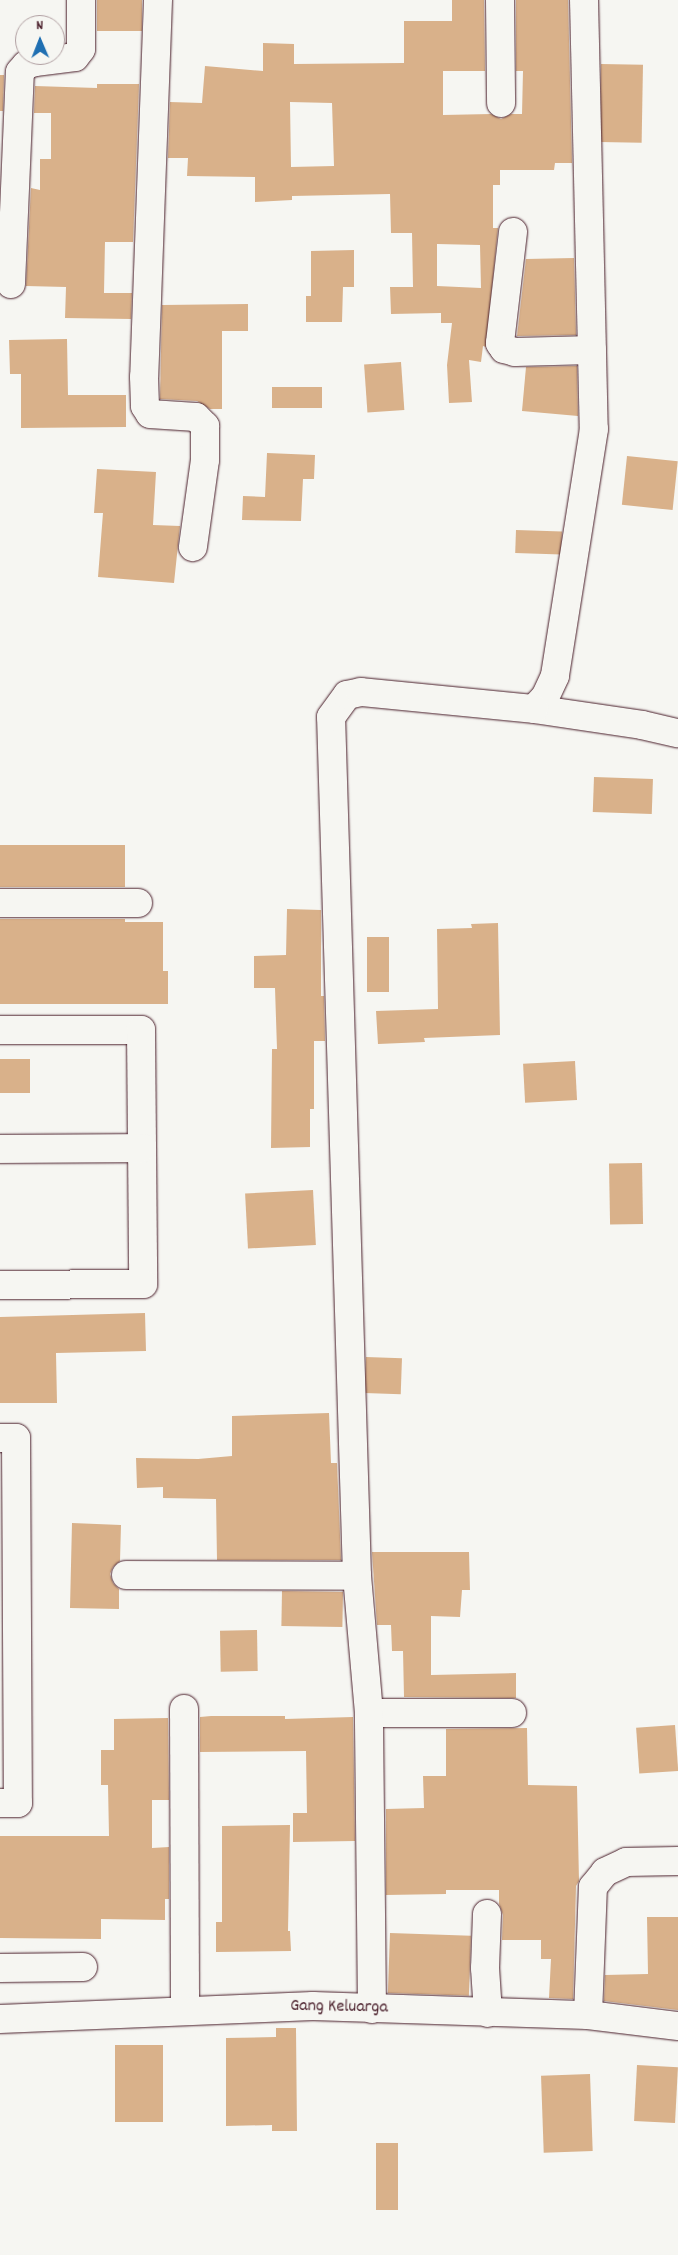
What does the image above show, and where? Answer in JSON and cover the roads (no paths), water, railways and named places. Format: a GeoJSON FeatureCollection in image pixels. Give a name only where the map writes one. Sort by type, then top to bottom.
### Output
{"type":"FeatureCollection","features":[{"type":"Feature","properties":{"kind":"street"},"geometry":{"type":"LineString","coordinates":[[11,284],[20,72],[26,65],[35,62],[75,57],[81,48],[80,0]]}},
{"type":"Feature","properties":{"kind":"street"},"geometry":{"type":"LineString","coordinates":[[158,0],[144,378],[145,406],[150,414],[196,417],[205,426],[205,460],[194,547]]}},
{"type":"Feature","properties":{"kind":"street"},"geometry":{"type":"LineString","coordinates":[[500,0],[501,103]]}},
{"type":"Feature","properties":{"kind":"street"},"geometry":{"type":"LineString","coordinates":[[534,709],[545,697],[555,676],[594,429],[584,0]]}},
{"type":"Feature","properties":{"kind":"street"},"geometry":{"type":"LineString","coordinates":[[513,232],[500,343],[504,349],[515,352],[592,350]]}},
{"type":"Feature","properties":{"kind":"street"},"geometry":{"type":"LineString","coordinates":[[372,2009],[369,1713],[357,1576],[331,717],[347,695],[361,692],[534,709],[642,725],[678,733]]}},
{"type":"Feature","properties":{"kind":"street"},"geometry":{"type":"LineString","coordinates":[[0,903],[138,903]]}},
{"type":"Feature","properties":{"kind":"street"},"geometry":{"type":"LineString","coordinates":[[0,1030],[141,1030],[142,1148],[142,1284],[0,1285]]}},
{"type":"Feature","properties":{"kind":"street"},"geometry":{"type":"LineString","coordinates":[[0,1149],[142,1148]]}},
{"type":"Feature","properties":{"kind":"street"},"geometry":{"type":"LineString","coordinates":[[0,1438],[16,1438],[18,1803],[0,1803]]}},
{"type":"Feature","properties":{"kind":"street"},"geometry":{"type":"LineString","coordinates":[[126,1574],[357,1576]]}},
{"type":"Feature","properties":{"kind":"street"},"geometry":{"type":"LineString","coordinates":[[184,1709],[185,2010]]}},
{"type":"Feature","properties":{"kind":"street"},"geometry":{"type":"LineString","coordinates":[[369,1713],[512,1713]]}},
{"type":"Feature","properties":{"kind":"street"},"geometry":{"type":"LineString","coordinates":[[588,2015],[593,1887],[605,1872],[626,1862],[678,1861]]}},
{"type":"Feature","properties":{"kind":"street"},"geometry":{"type":"LineString","coordinates":[[486,1914],[485,1968],[488,2013]]}},
{"type":"Feature","properties":{"kind":"street"},"geometry":{"type":"LineString","coordinates":[[0,1968],[84,1967]]}},
{"type":"Feature","properties":{"kind":"street","name":"Gang Keluarga"},"geometry":{"type":"LineString","coordinates":[[0,2019],[313,2006],[588,2015],[678,2026]]}}]}
